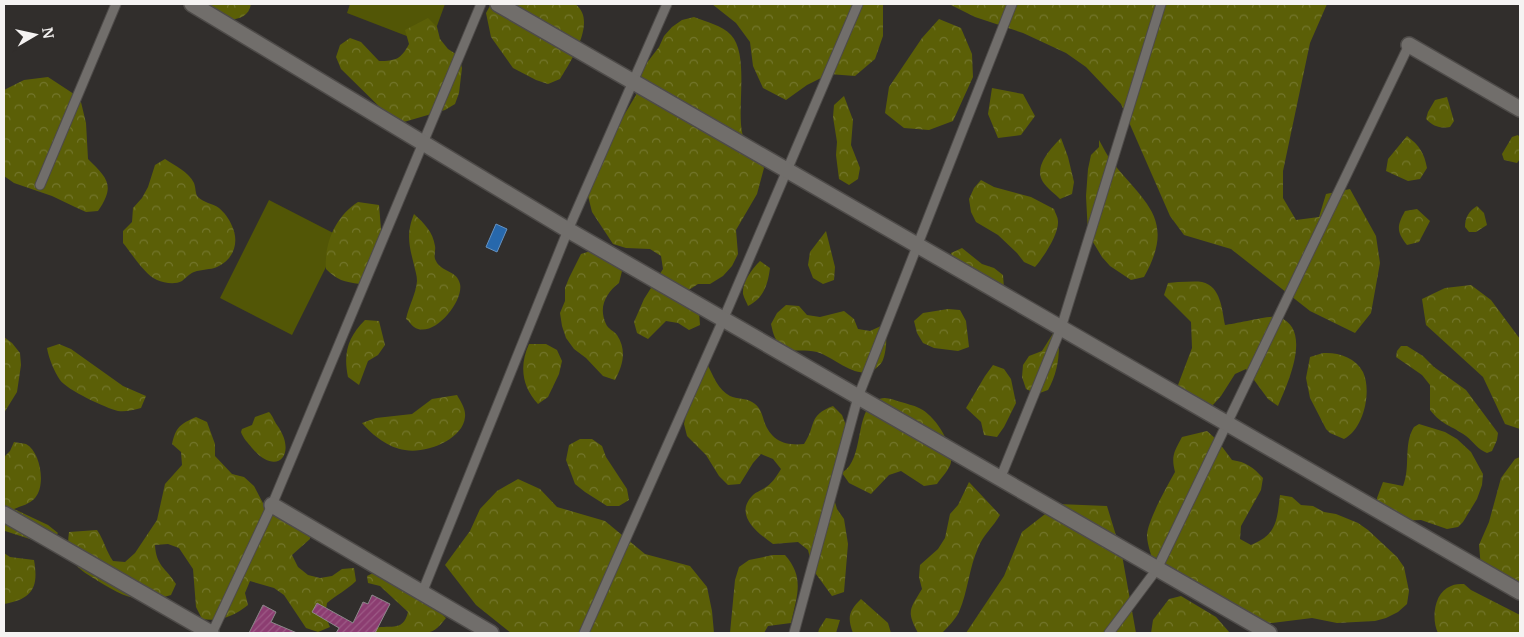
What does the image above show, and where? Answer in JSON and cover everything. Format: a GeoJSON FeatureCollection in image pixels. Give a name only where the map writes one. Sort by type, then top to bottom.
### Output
{"type":"FeatureCollection","features":[{"type":"Feature","properties":{"kind":"street"},"geometry":{"type":"LineString","coordinates":[[192,4],[568,230],[1268,633]]}},
{"type":"Feature","properties":{"kind":"street"},"geometry":{"type":"LineString","coordinates":[[498,4],[1520,592]]}},
{"type":"Feature","properties":{"kind":"street"},"geometry":{"type":"LineString","coordinates":[[1409,45],[1520,109]]}},
{"type":"Feature","properties":{"kind":"street"},"geometry":{"type":"LineString","coordinates":[[272,506],[491,633]]}},
{"type":"Feature","properties":{"kind":"street"},"geometry":{"type":"LineString","coordinates":[[4,514],[212,633]]}},
{"type":"Feature","properties":{"kind":"lane"},"geometry":{"type":"LineString","coordinates":[[40,185],[116,4]]}},
{"type":"Feature","properties":{"kind":"lane"},"geometry":{"type":"LineString","coordinates":[[212,633],[272,506],[480,4]]}},
{"type":"Feature","properties":{"kind":"lane"},"geometry":{"type":"LineString","coordinates":[[422,593],[568,230],[668,4]]}},
{"type":"Feature","properties":{"kind":"lane"},"geometry":{"type":"LineString","coordinates":[[584,633],[724,320],[858,4]]}},
{"type":"Feature","properties":{"kind":"lane"},"geometry":{"type":"LineString","coordinates":[[794,633],[858,397],[1012,4]]}},
{"type":"Feature","properties":{"kind":"lane"},"geometry":{"type":"LineString","coordinates":[[1000,479],[1062,328],[1161,4]]}},
{"type":"Feature","properties":{"kind":"lane"},"geometry":{"type":"LineString","coordinates":[[1109,633],[1157,569],[1409,45]]}},
{"type":"Feature","properties":{"kind":"shaded area"},"geometry":{"type":"Polygon","coordinates":[[[350,4],[445,4],[430,45],[347,13],[350,4]]]}},
{"type":"Feature","properties":{"kind":"shaded area"},"geometry":{"type":"Polygon","coordinates":[[[269,200],[341,237],[292,335],[220,298],[269,200]]]}},
{"type":"Feature","properties":{"kind":"green space"},"geometry":{"type":"Polygon","coordinates":[[[204,4],[251,4],[246,14],[236,19],[228,20],[204,4]]]}},
{"type":"Feature","properties":{"kind":"green space"},"geometry":{"type":"Polygon","coordinates":[[[491,4],[575,4],[581,11],[584,20],[583,30],[576,52],[560,79],[548,84],[513,68],[491,37],[486,13],[491,4]]]}},
{"type":"Feature","properties":{"kind":"green space"},"geometry":{"type":"Polygon","coordinates":[[[712,4],[883,4],[883,36],[875,59],[855,76],[829,74],[807,85],[786,100],[763,88],[753,66],[750,42],[736,23],[712,4]]]}},
{"type":"Feature","properties":{"kind":"green space"},"geometry":{"type":"Polygon","coordinates":[[[949,4],[1327,4],[1310,43],[1283,171],[1283,198],[1296,220],[1319,217],[1326,194],[1350,189],[1376,236],[1380,263],[1371,313],[1355,333],[1310,311],[1231,249],[1184,235],[1170,216],[1121,104],[1086,67],[1066,53],[1023,33],[975,17],[949,4]]]}},
{"type":"Feature","properties":{"kind":"green space"},"geometry":{"type":"Polygon","coordinates":[[[694,17],[723,29],[731,35],[736,44],[740,55],[741,67],[742,132],[745,140],[759,157],[764,168],[757,194],[736,230],[738,254],[732,266],[723,276],[710,284],[698,284],[687,291],[699,312],[700,325],[689,330],[678,323],[666,321],[648,339],[637,333],[634,322],[644,299],[663,269],[661,256],[650,249],[626,248],[613,244],[592,212],[586,188],[602,152],[636,95],[636,77],[672,27],[682,20],[694,17]]]}},
{"type":"Feature","properties":{"kind":"green space"},"geometry":{"type":"Polygon","coordinates":[[[428,18],[437,27],[440,39],[448,49],[459,56],[462,68],[459,93],[455,104],[445,110],[397,124],[341,69],[336,57],[340,45],[350,38],[361,42],[379,61],[397,58],[409,44],[405,30],[428,18]]]}},
{"type":"Feature","properties":{"kind":"green space"},"geometry":{"type":"Polygon","coordinates":[[[939,19],[961,28],[972,54],[973,77],[953,121],[929,130],[904,128],[885,113],[889,87],[922,38],[939,19]]]}},
{"type":"Feature","properties":{"kind":"green space"},"geometry":{"type":"Polygon","coordinates":[[[48,77],[80,98],[86,123],[88,159],[100,171],[107,182],[108,188],[104,202],[98,211],[86,212],[52,196],[14,183],[4,176],[4,90],[24,80],[48,77]]]}},
{"type":"Feature","properties":{"kind":"green space"},"geometry":{"type":"Polygon","coordinates":[[[992,88],[1023,94],[1035,116],[1021,135],[998,138],[988,114],[992,88]]]}},
{"type":"Feature","properties":{"kind":"green space"},"geometry":{"type":"Polygon","coordinates":[[[844,96],[853,120],[851,145],[860,168],[858,179],[849,185],[839,179],[836,155],[837,142],[833,117],[834,105],[844,96]]]}},
{"type":"Feature","properties":{"kind":"green space"},"geometry":{"type":"Polygon","coordinates":[[[1447,97],[1454,121],[1450,127],[1443,128],[1426,119],[1435,100],[1447,97]]]}},
{"type":"Feature","properties":{"kind":"green space"},"geometry":{"type":"Polygon","coordinates":[[[1518,135],[1520,138],[1520,159],[1517,163],[1504,160],[1502,154],[1512,137],[1518,135]]]}},
{"type":"Feature","properties":{"kind":"green space"},"geometry":{"type":"Polygon","coordinates":[[[1407,136],[1421,150],[1427,168],[1420,179],[1408,181],[1386,171],[1388,159],[1407,136]]]}},
{"type":"Feature","properties":{"kind":"green space"},"geometry":{"type":"Polygon","coordinates":[[[1061,138],[1074,182],[1072,194],[1060,199],[1043,182],[1040,170],[1044,158],[1061,138]]]}},
{"type":"Feature","properties":{"kind":"green space"},"geometry":{"type":"Polygon","coordinates":[[[1099,140],[1111,160],[1146,202],[1153,214],[1157,227],[1157,241],[1153,257],[1144,277],[1131,280],[1110,266],[1088,234],[1086,196],[1088,169],[1091,155],[1099,147],[1099,140]]]}},
{"type":"Feature","properties":{"kind":"green space"},"geometry":{"type":"Polygon","coordinates":[[[165,159],[188,175],[194,183],[198,197],[216,206],[223,212],[231,224],[235,239],[234,250],[223,264],[194,272],[182,281],[173,283],[163,282],[152,277],[143,269],[123,243],[123,231],[132,222],[133,208],[142,198],[148,187],[155,165],[165,159]]]}},
{"type":"Feature","properties":{"kind":"green space"},"geometry":{"type":"Polygon","coordinates":[[[981,180],[994,187],[1031,197],[1054,209],[1058,218],[1058,226],[1046,252],[1035,267],[1024,262],[998,235],[976,222],[971,212],[969,199],[974,188],[981,180]]]}},
{"type":"Feature","properties":{"kind":"green space"},"geometry":{"type":"Polygon","coordinates":[[[358,202],[379,205],[382,241],[360,284],[341,280],[326,269],[327,250],[333,231],[343,215],[358,202]]]}},
{"type":"Feature","properties":{"kind":"green space"},"geometry":{"type":"Polygon","coordinates":[[[1477,206],[1484,213],[1487,225],[1476,232],[1469,232],[1465,227],[1466,220],[1470,212],[1477,206]]]}},
{"type":"Feature","properties":{"kind":"green space"},"geometry":{"type":"Polygon","coordinates":[[[1417,209],[1430,221],[1419,242],[1407,245],[1399,232],[1400,221],[1405,211],[1417,209]]]}},
{"type":"Feature","properties":{"kind":"green space"},"geometry":{"type":"Polygon","coordinates":[[[414,214],[425,224],[432,236],[438,265],[456,276],[460,284],[457,300],[446,317],[438,324],[422,330],[414,327],[406,319],[417,281],[409,240],[414,214]]]}},
{"type":"Feature","properties":{"kind":"green space"},"geometry":{"type":"Polygon","coordinates":[[[826,231],[835,267],[834,280],[823,284],[813,278],[808,265],[810,252],[826,231]]]}},
{"type":"Feature","properties":{"kind":"green space"},"geometry":{"type":"Polygon","coordinates":[[[962,248],[982,264],[994,268],[1003,275],[1004,288],[993,295],[981,292],[970,284],[953,265],[951,253],[962,248]]]}},
{"type":"Feature","properties":{"kind":"green space"},"geometry":{"type":"Polygon","coordinates":[[[594,250],[617,259],[622,271],[619,283],[610,291],[603,306],[606,324],[617,335],[623,352],[622,363],[615,380],[603,376],[586,358],[574,349],[566,338],[562,326],[560,313],[565,301],[565,288],[569,278],[581,254],[594,250]]]}},
{"type":"Feature","properties":{"kind":"green space"},"geometry":{"type":"Polygon","coordinates":[[[760,261],[770,268],[768,280],[758,299],[748,306],[743,294],[744,285],[760,261]]]}},
{"type":"Feature","properties":{"kind":"green space"},"geometry":{"type":"Polygon","coordinates":[[[1202,282],[1213,288],[1220,299],[1225,325],[1274,317],[1289,323],[1294,333],[1296,344],[1295,358],[1278,406],[1268,399],[1246,369],[1235,374],[1212,406],[1201,411],[1177,400],[1178,385],[1192,348],[1191,322],[1164,295],[1168,283],[1202,282]]]}},
{"type":"Feature","properties":{"kind":"green space"},"geometry":{"type":"Polygon","coordinates":[[[1471,285],[1491,300],[1520,339],[1520,429],[1505,424],[1483,377],[1426,325],[1422,299],[1445,288],[1471,285]]]}},
{"type":"Feature","properties":{"kind":"green space"},"geometry":{"type":"Polygon","coordinates":[[[786,305],[799,306],[807,315],[820,317],[844,311],[854,319],[858,329],[870,331],[881,326],[886,336],[885,353],[882,362],[875,369],[867,372],[858,372],[817,352],[791,350],[783,347],[776,340],[771,324],[777,313],[786,305]]]}},
{"type":"Feature","properties":{"kind":"green space"},"geometry":{"type":"Polygon","coordinates":[[[948,309],[960,310],[966,321],[969,347],[958,351],[934,348],[923,343],[917,333],[914,321],[923,313],[948,309]]]}},
{"type":"Feature","properties":{"kind":"green space"},"geometry":{"type":"Polygon","coordinates":[[[365,320],[379,321],[385,345],[378,355],[368,361],[359,385],[348,377],[346,360],[351,339],[365,320]]]}},
{"type":"Feature","properties":{"kind":"green space"},"geometry":{"type":"Polygon","coordinates":[[[1057,327],[1059,351],[1055,375],[1048,390],[1037,394],[1026,389],[1022,377],[1023,365],[1029,356],[1042,351],[1057,327]]]}},
{"type":"Feature","properties":{"kind":"green space"},"geometry":{"type":"Polygon","coordinates":[[[4,337],[20,353],[21,365],[17,392],[4,413],[4,337]]]}},
{"type":"Feature","properties":{"kind":"green space"},"geometry":{"type":"Polygon","coordinates":[[[59,344],[71,349],[123,386],[146,396],[141,408],[118,411],[70,389],[60,380],[47,348],[59,344]]]}},
{"type":"Feature","properties":{"kind":"green space"},"geometry":{"type":"Polygon","coordinates":[[[529,344],[546,344],[557,350],[562,361],[559,374],[548,397],[538,404],[528,391],[525,383],[523,368],[529,344]]]}},
{"type":"Feature","properties":{"kind":"green space"},"geometry":{"type":"Polygon","coordinates":[[[1401,346],[1407,346],[1423,356],[1434,367],[1466,390],[1498,433],[1492,451],[1487,453],[1461,432],[1439,419],[1430,410],[1430,385],[1422,375],[1396,357],[1397,351],[1401,346]]]}},
{"type":"Feature","properties":{"kind":"green space"},"geometry":{"type":"Polygon","coordinates":[[[1323,353],[1334,353],[1351,359],[1360,367],[1366,380],[1366,399],[1361,418],[1357,427],[1344,439],[1330,433],[1326,429],[1310,398],[1306,378],[1310,357],[1323,353]]]}},
{"type":"Feature","properties":{"kind":"green space"},"geometry":{"type":"Polygon","coordinates":[[[707,364],[722,390],[730,396],[755,404],[760,410],[767,428],[775,438],[785,443],[804,444],[819,413],[833,406],[842,415],[851,438],[843,472],[850,466],[854,457],[865,415],[869,407],[878,399],[891,399],[919,408],[937,423],[942,431],[949,447],[951,462],[937,484],[924,486],[901,471],[889,475],[871,494],[849,483],[842,473],[833,495],[837,509],[844,519],[848,544],[844,592],[832,596],[816,574],[808,550],[798,542],[773,544],[750,523],[746,510],[748,502],[754,494],[771,483],[781,469],[773,459],[761,454],[740,484],[728,485],[719,476],[706,455],[687,436],[684,424],[694,374],[707,364]]]}},
{"type":"Feature","properties":{"kind":"green space"},"geometry":{"type":"Polygon","coordinates":[[[993,365],[1004,369],[1011,379],[1016,403],[997,437],[984,435],[981,422],[966,408],[993,365]]]}},
{"type":"Feature","properties":{"kind":"green space"},"geometry":{"type":"Polygon","coordinates":[[[457,395],[465,411],[463,425],[458,432],[442,444],[423,450],[413,451],[393,447],[381,440],[362,423],[376,418],[412,414],[432,399],[457,395]]]}},
{"type":"Feature","properties":{"kind":"green space"},"geometry":{"type":"Polygon","coordinates":[[[269,412],[283,436],[285,445],[285,453],[282,459],[276,462],[261,457],[247,442],[241,432],[242,429],[252,425],[255,417],[269,412]]]}},
{"type":"Feature","properties":{"kind":"green space"},"geometry":{"type":"Polygon","coordinates":[[[196,417],[207,422],[215,444],[215,456],[232,474],[244,477],[254,486],[265,507],[310,526],[310,539],[292,555],[298,567],[308,575],[320,578],[332,576],[342,569],[354,568],[356,581],[327,603],[325,615],[330,627],[318,632],[306,628],[284,595],[274,588],[250,581],[245,593],[248,605],[226,617],[215,620],[202,619],[196,607],[193,569],[179,548],[168,544],[155,545],[157,558],[176,584],[171,595],[160,598],[141,599],[124,595],[90,576],[74,562],[69,550],[69,532],[97,530],[113,561],[125,562],[135,553],[157,520],[165,484],[182,465],[181,452],[172,444],[175,434],[182,424],[196,417]]]}},
{"type":"Feature","properties":{"kind":"green space"},"geometry":{"type":"Polygon","coordinates":[[[1419,424],[1445,432],[1457,439],[1471,452],[1483,474],[1482,485],[1477,499],[1458,527],[1447,529],[1421,520],[1395,521],[1377,504],[1377,498],[1383,482],[1403,486],[1407,471],[1409,441],[1414,427],[1419,424]]]}},
{"type":"Feature","properties":{"kind":"green space"},"geometry":{"type":"Polygon","coordinates":[[[1207,431],[1217,440],[1232,460],[1249,466],[1263,478],[1261,490],[1241,526],[1240,539],[1251,545],[1260,541],[1271,531],[1278,512],[1280,495],[1292,497],[1301,505],[1313,506],[1324,512],[1336,514],[1358,523],[1368,530],[1397,557],[1404,567],[1409,591],[1407,604],[1398,612],[1375,621],[1337,623],[1312,618],[1272,623],[1259,622],[1156,570],[1147,535],[1154,512],[1175,472],[1173,458],[1175,450],[1182,437],[1207,431]]]}},
{"type":"Feature","properties":{"kind":"green space"},"geometry":{"type":"Polygon","coordinates":[[[580,439],[592,439],[602,446],[606,457],[627,489],[629,500],[619,506],[607,506],[575,484],[566,460],[569,445],[580,439]]]}},
{"type":"Feature","properties":{"kind":"green space"},"geometry":{"type":"Polygon","coordinates":[[[14,442],[26,444],[31,448],[38,461],[41,478],[35,498],[14,509],[48,525],[58,533],[51,542],[39,542],[5,531],[4,529],[4,457],[10,451],[14,442]]]}},
{"type":"Feature","properties":{"kind":"green space"},"geometry":{"type":"Polygon","coordinates":[[[1520,457],[1520,599],[1481,568],[1479,545],[1489,522],[1501,478],[1515,459],[1520,457]]]}},
{"type":"Feature","properties":{"kind":"green space"},"geometry":{"type":"Polygon","coordinates":[[[518,479],[540,489],[557,507],[605,521],[645,554],[690,566],[707,587],[714,633],[511,633],[476,605],[445,565],[470,531],[480,509],[497,491],[518,479]]]}},
{"type":"Feature","properties":{"kind":"green space"},"geometry":{"type":"Polygon","coordinates":[[[969,482],[1000,515],[978,548],[972,563],[962,604],[956,618],[942,633],[918,633],[912,620],[911,610],[922,589],[919,577],[920,565],[938,549],[945,538],[950,514],[958,505],[969,482]]]}},
{"type":"Feature","properties":{"kind":"green space"},"geometry":{"type":"Polygon","coordinates":[[[1058,504],[1107,506],[1122,555],[1136,633],[966,633],[1004,576],[1022,532],[1058,504]]]}},
{"type":"Feature","properties":{"kind":"green space"},"geometry":{"type":"Polygon","coordinates":[[[4,553],[10,557],[34,560],[35,578],[34,585],[27,595],[14,602],[4,604],[4,553]]]}},
{"type":"Feature","properties":{"kind":"green space"},"geometry":{"type":"Polygon","coordinates":[[[773,555],[785,555],[795,571],[798,587],[791,623],[768,626],[764,633],[730,633],[735,580],[739,567],[749,560],[773,555]]]}},
{"type":"Feature","properties":{"kind":"green space"},"geometry":{"type":"Polygon","coordinates":[[[373,573],[437,609],[446,618],[436,629],[425,633],[370,633],[372,629],[378,627],[394,626],[403,623],[408,612],[380,586],[368,583],[367,576],[373,573]]]}},
{"type":"Feature","properties":{"kind":"green space"},"geometry":{"type":"Polygon","coordinates":[[[1464,584],[1471,590],[1520,615],[1520,633],[1438,633],[1435,621],[1435,606],[1441,594],[1445,589],[1454,585],[1464,584]]]}},
{"type":"Feature","properties":{"kind":"green space"},"geometry":{"type":"Polygon","coordinates":[[[1181,596],[1216,617],[1230,633],[1151,633],[1153,620],[1169,599],[1181,596]]]}},
{"type":"Feature","properties":{"kind":"green space"},"geometry":{"type":"Polygon","coordinates":[[[861,599],[888,623],[891,633],[853,633],[850,614],[861,599]]]}},
{"type":"Feature","properties":{"kind":"green space"},"geometry":{"type":"Polygon","coordinates":[[[826,618],[840,620],[836,633],[818,633],[826,618]]]}},
{"type":"Feature","properties":{"kind":"water"},"geometry":{"type":"Polygon","coordinates":[[[496,224],[507,229],[497,252],[486,247],[496,224]]]}},
{"type":"Feature","properties":{"kind":"building"},"geometry":{"type":"Polygon","coordinates":[[[372,595],[390,604],[375,633],[336,633],[339,628],[312,612],[317,603],[353,623],[363,602],[368,604],[372,595]]]}},
{"type":"Feature","properties":{"kind":"building"},"geometry":{"type":"Polygon","coordinates":[[[263,605],[276,612],[271,622],[297,633],[249,633],[263,605]]]}}]}
